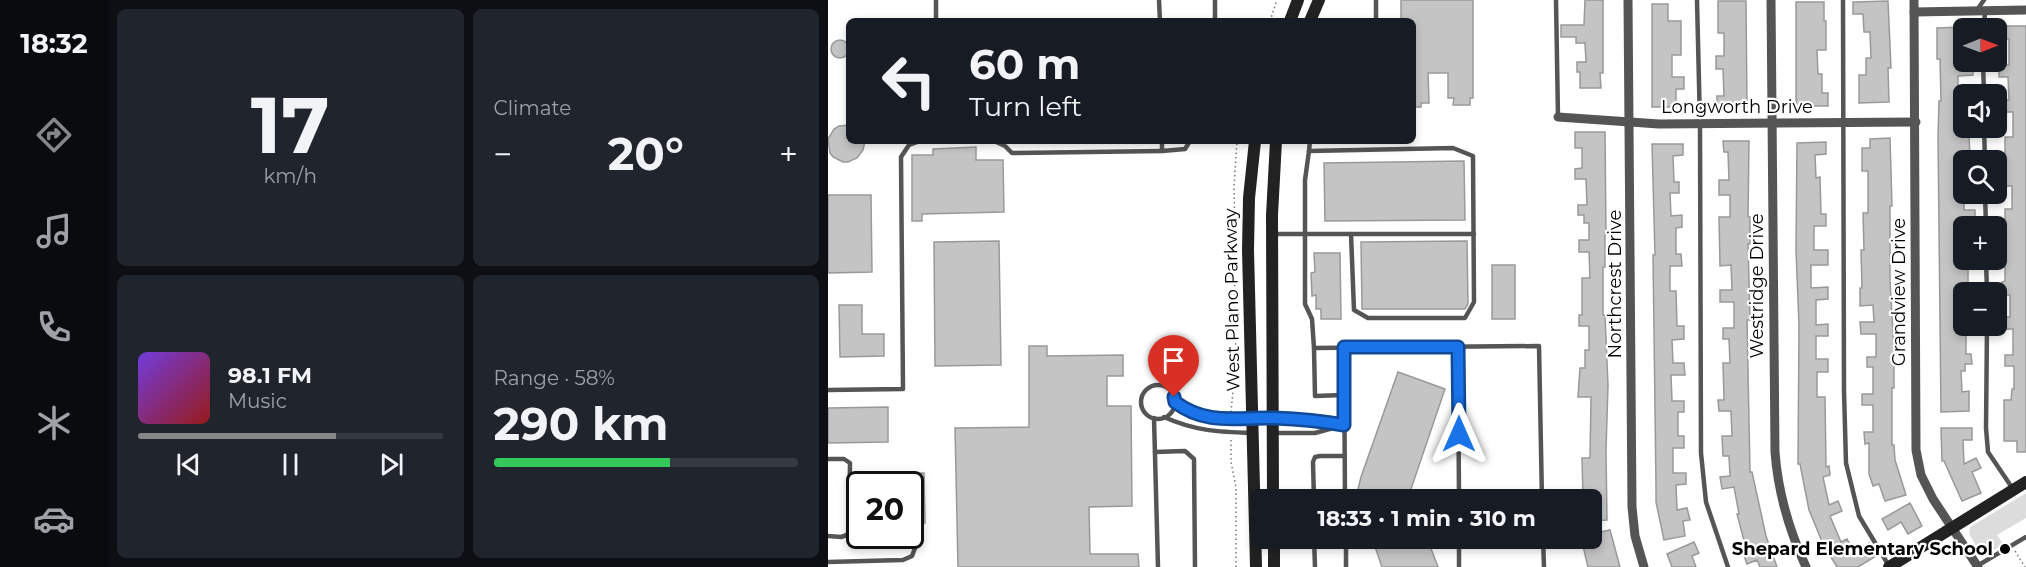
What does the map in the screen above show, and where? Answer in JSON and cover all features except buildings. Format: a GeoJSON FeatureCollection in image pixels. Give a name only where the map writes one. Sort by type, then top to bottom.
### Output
{"type":"FeatureCollection","features":[{"type":"Feature","properties":{"kind":"main road"},"geometry":{"type":"LineString","coordinates":[[1291,18],[1298,0]]}},
{"type":"Feature","properties":{"kind":"main road"},"geometry":{"type":"LineString","coordinates":[[1311,18],[1319,0]]}},
{"type":"Feature","properties":{"kind":"main road","name":"West Plano Parkway"},"geometry":{"type":"LineString","coordinates":[[1255,144],[1249,198],[1256,567]]}},
{"type":"Feature","properties":{"kind":"main road"},"geometry":{"type":"LineString","coordinates":[[1273,489],[1272,190],[1276,144]]}},
{"type":"Feature","properties":{"kind":"main road"},"geometry":{"type":"LineString","coordinates":[[1252,418],[1272,418]]}},
{"type":"Feature","properties":{"kind":"main road"},"geometry":{"type":"LineString","coordinates":[[1253,433],[1272,434]]}},
{"type":"Feature","properties":{"kind":"main road"},"geometry":{"type":"LineString","coordinates":[[1889,567],[2026,483]]}},
{"type":"Feature","properties":{"kind":"main road"},"geometry":{"type":"LineString","coordinates":[[1274,549],[1274,567]]}},
{"type":"Feature","properties":{"kind":"street","name":"Northcrest Drive"},"geometry":{"type":"LineString","coordinates":[[1628,0],[1632,507],[1635,536],[1644,567]]}},
{"type":"Feature","properties":{"kind":"street","name":"Westridge Drive"},"geometry":{"type":"LineString","coordinates":[[1771,0],[1775,463],[1785,515],[1806,567]]}},
{"type":"Feature","properties":{"kind":"street","name":"Grandview Drive"},"geometry":{"type":"LineString","coordinates":[[1914,0],[1916,450],[1921,475],[1951,528],[1978,566]]}},
{"type":"Feature","properties":{"kind":"street"},"geometry":{"type":"LineString","coordinates":[[1914,12],[2026,10]]}},
{"type":"Feature","properties":{"kind":"street","name":"Longworth Drive"},"geometry":{"type":"LineString","coordinates":[[1558,117],[1659,124],[1916,122]]}},
{"type":"Feature","properties":{"kind":"lane"},"geometry":{"type":"LineString","coordinates":[[936,0],[936,18]]}},
{"type":"Feature","properties":{"kind":"lane"},"geometry":{"type":"LineString","coordinates":[[1159,0],[1160,18]]}},
{"type":"Feature","properties":{"kind":"lane"},"geometry":{"type":"LineString","coordinates":[[1215,0],[1215,18]]}},
{"type":"Feature","properties":{"kind":"lane"},"geometry":{"type":"LineString","coordinates":[[1376,0],[1376,18]]}},
{"type":"Feature","properties":{"kind":"lane"},"geometry":{"type":"LineString","coordinates":[[1556,0],[1558,117]]}},
{"type":"Feature","properties":{"kind":"lane"},"geometry":{"type":"LineString","coordinates":[[1697,0],[1700,124],[1701,453],[1706,502],[1728,567]]}},
{"type":"Feature","properties":{"kind":"lane"},"geometry":{"type":"LineString","coordinates":[[1843,0],[1846,463],[1859,516],[1889,567]]}},
{"type":"Feature","properties":{"kind":"lane"},"geometry":{"type":"LineString","coordinates":[[1982,18],[1981,11],[1984,0]]}},
{"type":"Feature","properties":{"kind":"lane"},"geometry":{"type":"LineString","coordinates":[[828,390],[903,389],[901,157],[912,144]]}},
{"type":"Feature","properties":{"kind":"lane"},"geometry":{"type":"LineString","coordinates":[[1001,144],[1012,153],[1162,151],[1185,149],[1188,144]]}},
{"type":"Feature","properties":{"kind":"lane"},"geometry":{"type":"LineString","coordinates":[[1162,144],[1162,151]]}},
{"type":"Feature","properties":{"kind":"lane"},"geometry":{"type":"LineString","coordinates":[[1310,144],[1305,180],[1305,304],[1312,319],[1315,396],[1344,395]]}},
{"type":"Feature","properties":{"kind":"lane"},"geometry":{"type":"LineString","coordinates":[[1309,151],[1453,148],[1473,156],[1474,302],[1465,318],[1368,318],[1354,310],[1351,234]]}},
{"type":"Feature","properties":{"kind":"lane"},"geometry":{"type":"LineString","coordinates":[[1272,234],[1474,234]]}},
{"type":"Feature","properties":{"kind":"lane"},"geometry":{"type":"LineString","coordinates":[[1987,336],[1988,452],[2014,490]]}},
{"type":"Feature","properties":{"kind":"lane"},"geometry":{"type":"LineString","coordinates":[[1314,348],[1539,346],[1542,489]]}},
{"type":"Feature","properties":{"kind":"lane"},"geometry":{"type":"LineString","coordinates":[[1344,347],[1345,489]]}},
{"type":"Feature","properties":{"kind":"lane"},"geometry":{"type":"LineString","coordinates":[[1458,347],[1459,489]]}},
{"type":"Feature","properties":{"kind":"lane"},"geometry":{"type":"LineString","coordinates":[[1175,402],[1172,412],[1164,417],[1154,418],[1146,413],[1142,406],[1142,398],[1146,390],[1155,386],[1165,387],[1172,393],[1175,402],[1187,411],[1204,417],[1252,418]]}},
{"type":"Feature","properties":{"kind":"lane"},"geometry":{"type":"LineString","coordinates":[[1164,417],[1184,426],[1212,432],[1253,433]]}},
{"type":"Feature","properties":{"kind":"lane"},"geometry":{"type":"LineString","coordinates":[[1154,418],[1158,567]]}},
{"type":"Feature","properties":{"kind":"lane"},"geometry":{"type":"LineString","coordinates":[[1272,418],[1316,420],[1344,425]]}},
{"type":"Feature","properties":{"kind":"lane"},"geometry":{"type":"LineString","coordinates":[[1272,434],[1315,433],[1344,425]]}},
{"type":"Feature","properties":{"kind":"lane"},"geometry":{"type":"LineString","coordinates":[[1155,452],[1185,451],[1194,459],[1195,567]]}},
{"type":"Feature","properties":{"kind":"lane"},"geometry":{"type":"LineString","coordinates":[[1314,489],[1315,457],[1345,456]]}},
{"type":"Feature","properties":{"kind":"lane"},"geometry":{"type":"LineString","coordinates":[[828,459],[844,459],[850,463],[850,471]]}},
{"type":"Feature","properties":{"kind":"lane"},"geometry":{"type":"LineString","coordinates":[[828,536],[846,536]]}},
{"type":"Feature","properties":{"kind":"lane"},"geometry":{"type":"LineString","coordinates":[[1978,566],[2026,537]]}},
{"type":"Feature","properties":{"kind":"lane"},"geometry":{"type":"LineString","coordinates":[[828,562],[903,560],[912,556],[915,549]]}},
{"type":"Feature","properties":{"kind":"lane"},"geometry":{"type":"LineString","coordinates":[[1314,549],[1315,567]]}},
{"type":"Feature","properties":{"kind":"lane"},"geometry":{"type":"LineString","coordinates":[[1346,549],[1346,567]]}},
{"type":"Feature","properties":{"kind":"lane"},"geometry":{"type":"LineString","coordinates":[[1459,549],[1459,567]]}},
{"type":"Feature","properties":{"kind":"lane"},"geometry":{"type":"LineString","coordinates":[[1543,549],[1544,567]]}},
{"type":"Feature","properties":{"kind":"path"},"geometry":{"type":"LineString","coordinates":[[1271,18],[1277,0]]}},
{"type":"Feature","properties":{"kind":"path"},"geometry":{"type":"LineString","coordinates":[[1234,235],[1237,144]]}},
{"type":"Feature","properties":{"kind":"path"},"geometry":{"type":"LineString","coordinates":[[1231,415],[1236,360],[1234,257]]}},
{"type":"Feature","properties":{"kind":"path"},"geometry":{"type":"LineString","coordinates":[[1231,439],[1231,462],[1236,487],[1236,567]]}},
{"type":"Feature","properties":{"kind":"path"},"geometry":{"type":"LineString","coordinates":[[2020,548],[2015,551],[2025,567]]}},
{"type":"Feature","properties":{"kind":"shaded area"},"geometry":{"type":"Polygon","coordinates":[[[2026,493],[2026,518],[1997,535],[2003,544],[1986,555],[1979,550],[1969,534],[1970,527],[2026,493]]]}},
{"type":"Feature","properties":{"kind":"place","name":"Shepard Elementary School"},"geometry":{"type":"Point","coordinates":[2005,549]}},
{"type":"Feature","properties":{"kind":"route"},"geometry":{"type":"LineString","coordinates":[[1174,397],[1175,402],[1187,411],[1216,419],[1316,420],[1344,425],[1344,347],[1458,347],[1459,434]]}}]}
